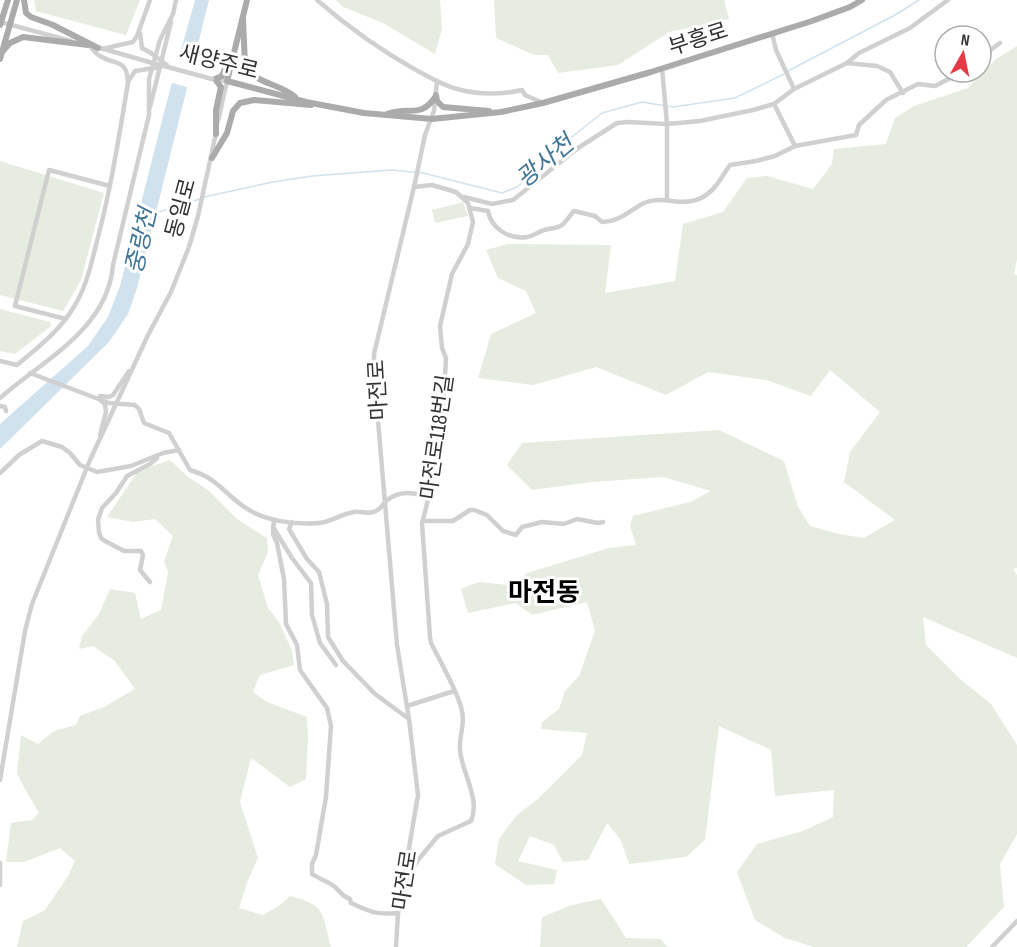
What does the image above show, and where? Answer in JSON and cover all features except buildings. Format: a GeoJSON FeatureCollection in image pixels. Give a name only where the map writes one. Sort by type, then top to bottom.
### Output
{"type":"FeatureCollection","features":[{"type":"Feature","properties":{"kind":"main road"},"geometry":{"type":"LineString","coordinates":[[0,23],[8,0]]}},
{"type":"Feature","properties":{"kind":"main road"},"geometry":{"type":"LineString","coordinates":[[1,55],[17,0]]}},
{"type":"Feature","properties":{"kind":"main road"},"geometry":{"type":"LineString","coordinates":[[24,0],[26,13],[31,18],[53,25],[100,48]]}},
{"type":"Feature","properties":{"kind":"main road","name":"동일로"},"geometry":{"type":"LineString","coordinates":[[227,81],[247,0]]}},
{"type":"Feature","properties":{"kind":"main road","name":"부흥로"},"geometry":{"type":"LineString","coordinates":[[432,119],[501,112],[543,103],[838,12],[862,0]]}},
{"type":"Feature","properties":{"kind":"main road"},"geometry":{"type":"LineString","coordinates":[[243,16],[245,65],[248,71],[258,79],[296,98]]}},
{"type":"Feature","properties":{"kind":"main road"},"geometry":{"type":"LineString","coordinates":[[216,134],[216,110],[220,87],[214,79],[222,76],[238,35]]}},
{"type":"Feature","properties":{"kind":"main road"},"geometry":{"type":"LineString","coordinates":[[1,55],[10,43],[23,37],[89,45]]}},
{"type":"Feature","properties":{"kind":"main road","name":"새양주로"},"geometry":{"type":"LineString","coordinates":[[227,81],[325,106],[364,113],[432,119]]}},
{"type":"Feature","properties":{"kind":"main road"},"geometry":{"type":"LineString","coordinates":[[436,95],[437,101],[443,107],[501,112]]}},
{"type":"Feature","properties":{"kind":"main road"},"geometry":{"type":"LineString","coordinates":[[386,114],[397,110],[422,109],[431,103],[436,95]]}},
{"type":"Feature","properties":{"kind":"main road"},"geometry":{"type":"LineString","coordinates":[[212,158],[227,133],[233,111],[240,103],[254,100],[290,105],[325,106]]}},
{"type":"Feature","properties":{"kind":"street"},"geometry":{"type":"LineString","coordinates":[[150,0],[139,38],[142,48],[167,67]]}},
{"type":"Feature","properties":{"kind":"street"},"geometry":{"type":"LineString","coordinates":[[0,398],[63,349],[83,330],[98,309],[108,289],[149,112],[149,79],[160,40],[173,14],[176,0]]}},
{"type":"Feature","properties":{"kind":"street"},"geometry":{"type":"LineString","coordinates":[[317,0],[344,24],[372,43],[437,81],[457,89],[496,95],[522,90],[525,94],[543,103]]}},
{"type":"Feature","properties":{"kind":"street"},"geometry":{"type":"LineString","coordinates":[[415,185],[435,186],[456,192],[463,197],[492,204],[513,200],[578,148],[610,126],[628,122],[666,122],[738,114],[774,104],[794,89],[910,28],[948,0]]}},
{"type":"Feature","properties":{"kind":"street","name":"새양주로"},"geometry":{"type":"LineString","coordinates":[[0,23],[227,81]]}},
{"type":"Feature","properties":{"kind":"street"},"geometry":{"type":"LineString","coordinates":[[100,48],[133,42],[141,27]]}},
{"type":"Feature","properties":{"kind":"street"},"geometry":{"type":"LineString","coordinates":[[772,33],[776,50],[794,89]]}},
{"type":"Feature","properties":{"kind":"street"},"geometry":{"type":"LineString","coordinates":[[993,48],[1000,43]]}},
{"type":"Feature","properties":{"kind":"street"},"geometry":{"type":"LineString","coordinates":[[0,361],[16,364],[49,338],[66,319],[86,283],[107,204],[128,83],[128,72],[123,66],[98,56],[89,45]]}},
{"type":"Feature","properties":{"kind":"street"},"geometry":{"type":"LineString","coordinates":[[847,63],[877,66],[890,72],[903,93]]}},
{"type":"Feature","properties":{"kind":"street"},"geometry":{"type":"LineString","coordinates":[[128,83],[135,71],[167,67]]}},
{"type":"Feature","properties":{"kind":"street"},"geometry":{"type":"LineString","coordinates":[[662,68],[666,122],[667,200]]}},
{"type":"Feature","properties":{"kind":"street","name":"동일로"},"geometry":{"type":"LineString","coordinates":[[98,444],[171,292],[189,247],[212,158],[227,81]]}},
{"type":"Feature","properties":{"kind":"street","name":"마전로"},"geometry":{"type":"LineString","coordinates":[[396,947],[398,913],[418,795],[397,645],[374,354],[423,143],[432,119],[437,81]]}},
{"type":"Feature","properties":{"kind":"street"},"geometry":{"type":"LineString","coordinates":[[463,197],[470,208],[488,211],[489,218],[495,226],[508,235],[522,238],[561,226],[574,210],[595,216],[602,222],[614,221],[646,202],[667,200],[688,203],[705,195],[712,191],[730,165],[756,162],[795,146],[856,135],[859,125],[878,105],[918,84],[935,86],[939,84]]}},
{"type":"Feature","properties":{"kind":"street"},"geometry":{"type":"LineString","coordinates":[[774,104],[795,146]]}},
{"type":"Feature","properties":{"kind":"street"},"geometry":{"type":"LineString","coordinates":[[66,319],[15,306],[49,170],[110,186]]}},
{"type":"Feature","properties":{"kind":"street","name":"마전로118번길"},"geometry":{"type":"LineString","coordinates":[[402,887],[418,860],[438,836],[471,821],[474,814],[470,785],[459,747],[463,722],[461,706],[431,643],[422,549],[423,521],[443,411],[446,379],[446,358],[442,348],[440,326],[452,274],[472,232],[473,222],[470,208]]}},
{"type":"Feature","properties":{"kind":"street"},"geometry":{"type":"LineString","coordinates":[[94,396],[112,396],[136,362]]}},
{"type":"Feature","properties":{"kind":"street"},"geometry":{"type":"LineString","coordinates":[[30,373],[116,404],[135,405],[144,423],[169,433],[190,470],[206,475],[249,510],[274,520],[327,522],[349,513],[379,510],[385,502],[400,494],[421,494],[428,500]]}},
{"type":"Feature","properties":{"kind":"street"},"geometry":{"type":"LineString","coordinates":[[0,780],[25,631],[32,604],[98,444],[106,412],[105,404],[94,396]]}},
{"type":"Feature","properties":{"kind":"street"},"geometry":{"type":"LineString","coordinates":[[0,406],[5,407],[6,411]]}},
{"type":"Feature","properties":{"kind":"street"},"geometry":{"type":"LineString","coordinates":[[0,473],[19,454],[42,441],[62,447],[80,465],[97,472],[131,466],[163,453],[179,450]]}},
{"type":"Feature","properties":{"kind":"street"},"geometry":{"type":"LineString","coordinates":[[150,582],[140,570],[143,555],[141,551],[123,551],[105,541],[99,532],[98,520],[102,508],[127,476],[150,464],[163,453]]}},
{"type":"Feature","properties":{"kind":"street","name":"마전로118번길"},"geometry":{"type":"LineString","coordinates":[[423,521],[453,521],[470,510],[474,510],[487,515],[503,531],[516,535],[522,527],[542,522],[559,525],[577,519],[603,522]]}},
{"type":"Feature","properties":{"kind":"street"},"geometry":{"type":"LineString","coordinates":[[274,520],[273,534],[284,579],[286,624],[297,645],[300,670],[327,708],[331,726],[326,797],[312,874],[334,886],[339,893],[350,899],[351,903],[363,910],[381,915],[398,913]]}},
{"type":"Feature","properties":{"kind":"street"},"geometry":{"type":"LineString","coordinates":[[292,522],[289,529],[294,539],[307,560],[319,572],[327,604],[328,636],[343,661],[359,678],[375,694],[409,718]]}},
{"type":"Feature","properties":{"kind":"street"},"geometry":{"type":"LineString","coordinates":[[273,527],[311,584],[312,615],[320,643],[336,665]]}},
{"type":"Feature","properties":{"kind":"street"},"geometry":{"type":"LineString","coordinates":[[407,706],[454,691]]}},
{"type":"Feature","properties":{"kind":"street"},"geometry":{"type":"LineString","coordinates":[[0,863],[0,885]]}},
{"type":"Feature","properties":{"kind":"street"},"geometry":{"type":"LineString","coordinates":[[992,947],[1017,921]]}},
{"type":"Feature","properties":{"kind":"shaded area"},"geometry":{"type":"Polygon","coordinates":[[[34,0],[140,0],[126,35],[36,11],[34,0]]]}},
{"type":"Feature","properties":{"kind":"shaded area"},"geometry":{"type":"Polygon","coordinates":[[[336,0],[440,0],[442,29],[435,54],[383,23],[343,7],[336,0]]]}},
{"type":"Feature","properties":{"kind":"shaded area"},"geometry":{"type":"Polygon","coordinates":[[[494,0],[724,0],[729,19],[669,32],[618,65],[558,73],[548,55],[534,55],[496,38],[494,0]]]}},
{"type":"Feature","properties":{"kind":"shaded area"},"geometry":{"type":"Polygon","coordinates":[[[1017,46],[1017,259],[1014,274],[1017,275],[1017,568],[1013,569],[1017,575],[1017,658],[923,617],[926,645],[960,679],[991,704],[1017,745],[1017,834],[1000,864],[1004,907],[966,947],[814,947],[785,938],[755,920],[737,872],[757,844],[803,831],[833,817],[834,790],[775,796],[771,750],[719,726],[705,840],[686,857],[629,864],[621,840],[607,823],[588,860],[563,862],[554,845],[530,836],[518,861],[557,870],[554,884],[526,885],[495,864],[499,839],[516,816],[540,797],[582,755],[587,733],[541,729],[542,722],[559,709],[565,691],[579,676],[595,631],[587,602],[532,615],[516,603],[468,613],[461,589],[478,582],[516,586],[527,573],[609,548],[636,545],[630,526],[633,516],[690,502],[711,491],[663,477],[592,482],[532,490],[507,465],[522,443],[719,430],[784,461],[798,507],[810,526],[864,538],[895,520],[844,482],[850,452],[880,412],[830,370],[811,396],[766,380],[708,372],[666,395],[596,367],[533,385],[478,378],[491,334],[536,313],[526,291],[498,278],[486,250],[508,244],[611,245],[605,293],[675,281],[683,224],[723,212],[747,178],[767,176],[813,189],[832,164],[834,149],[886,144],[895,118],[914,106],[968,88],[972,84],[993,84],[993,62],[1017,46]]]}},
{"type":"Feature","properties":{"kind":"shaded area"},"geometry":{"type":"Polygon","coordinates":[[[0,161],[104,193],[81,280],[63,311],[0,295],[0,161]]]}},
{"type":"Feature","properties":{"kind":"shaded area"},"geometry":{"type":"Polygon","coordinates":[[[463,202],[468,216],[435,223],[432,210],[463,202]]]}},
{"type":"Feature","properties":{"kind":"shaded area"},"geometry":{"type":"Polygon","coordinates":[[[0,309],[50,322],[51,326],[15,354],[0,351],[0,309]]]}},
{"type":"Feature","properties":{"kind":"shaded area"},"geometry":{"type":"Polygon","coordinates":[[[170,460],[187,476],[209,491],[237,519],[267,538],[268,552],[258,575],[268,608],[279,622],[292,651],[294,665],[260,675],[253,692],[267,702],[307,717],[306,779],[290,787],[251,758],[240,802],[258,858],[239,908],[263,915],[290,896],[302,899],[317,907],[321,912],[331,947],[17,947],[23,921],[45,910],[68,876],[75,861],[60,848],[24,862],[6,862],[11,823],[32,820],[39,813],[17,773],[21,735],[38,744],[54,731],[76,725],[80,716],[104,707],[135,689],[115,661],[93,646],[79,649],[82,636],[99,614],[110,589],[135,593],[141,619],[161,610],[168,572],[164,561],[173,536],[155,519],[133,522],[107,517],[138,471],[170,460]]]}},
{"type":"Feature","properties":{"kind":"shaded area"},"geometry":{"type":"Polygon","coordinates":[[[601,899],[626,938],[660,939],[668,947],[540,947],[542,917],[572,905],[601,899]]]}},
{"type":"Feature","properties":{"kind":"water","name":"중랑천"},"geometry":{"type":"Polygon","coordinates":[[[195,0],[209,0],[137,288],[128,314],[109,342],[0,449],[0,424],[88,346],[108,317],[120,286],[195,0]]]}},
{"type":"Feature","properties":{"kind":"pier"},"geometry":{"type":"Polygon","coordinates":[[[178,52],[198,58],[190,88],[169,82],[178,52]]]}},
{"type":"Feature","properties":{"kind":"waterway","name":"광사천"},"geometry":{"type":"LineString","coordinates":[[788,71],[919,0]]}},
{"type":"Feature","properties":{"kind":"waterway","name":"광사천"},"geometry":{"type":"LineString","coordinates":[[204,197],[312,176],[391,170],[423,173],[502,193],[517,187],[545,164],[568,140],[602,113],[642,102],[673,107],[735,98],[784,74]]}},
{"type":"Feature","properties":{"kind":"waterway","name":"광사천"},"geometry":{"type":"LineString","coordinates":[[156,213],[200,199]]}},
{"type":"Feature","properties":{"kind":"district","name":"마전동"},"geometry":{"type":"Point","coordinates":[544,592]}}]}
